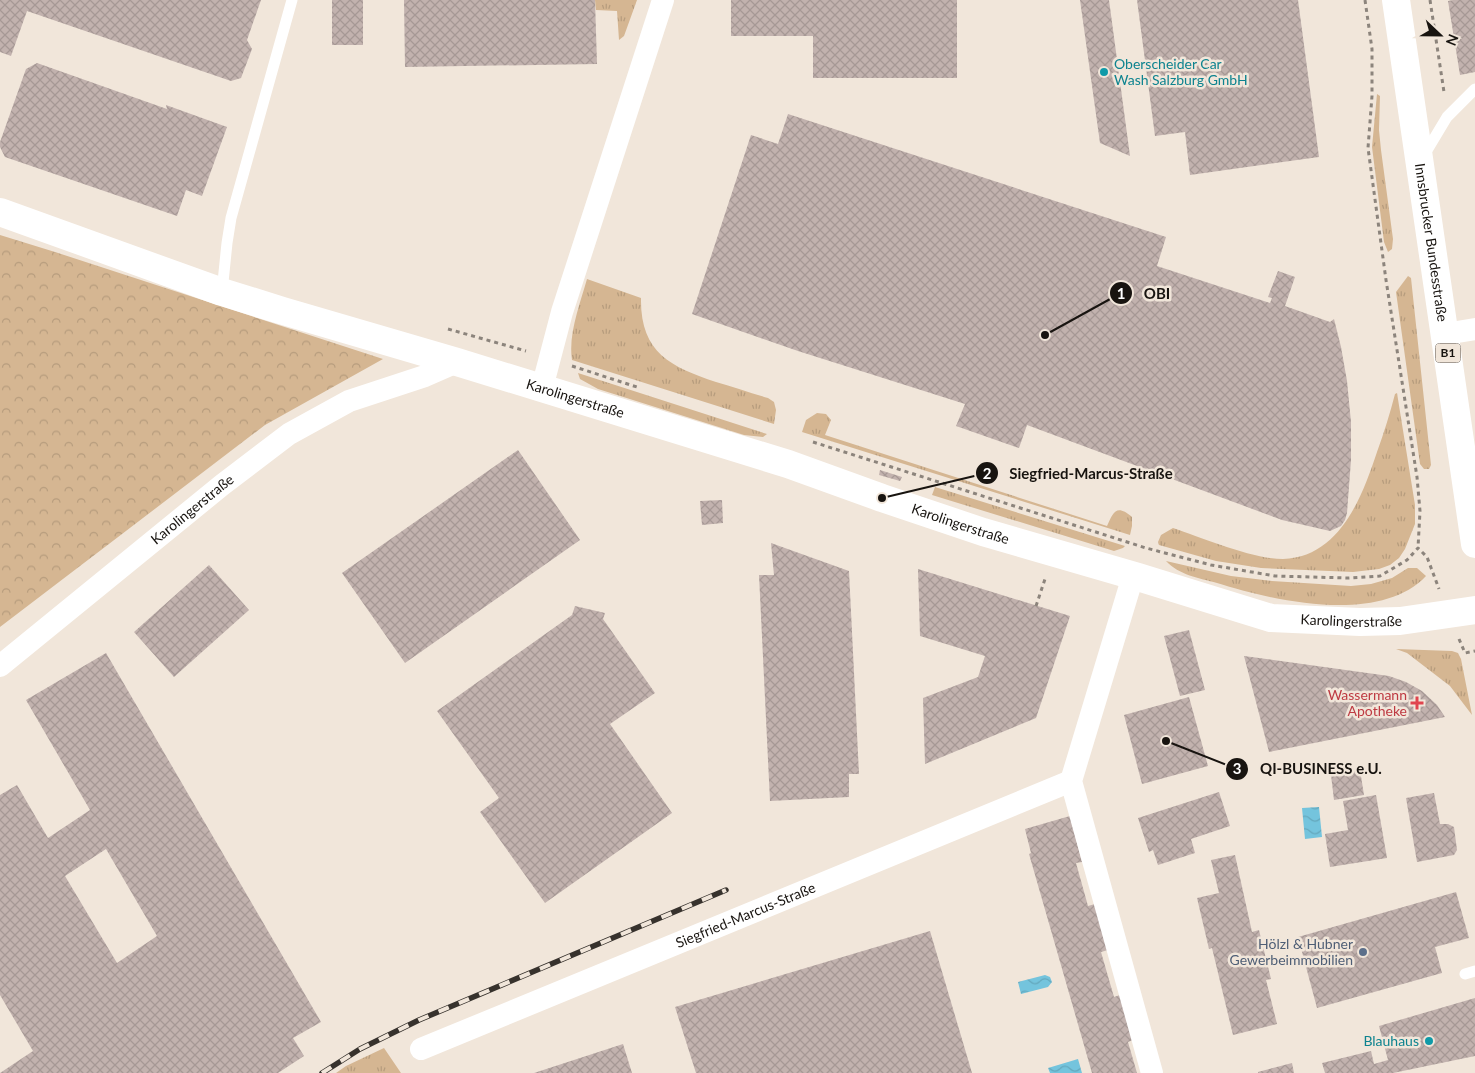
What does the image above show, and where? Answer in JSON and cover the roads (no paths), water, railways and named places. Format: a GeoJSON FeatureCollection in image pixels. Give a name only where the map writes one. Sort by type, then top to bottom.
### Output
{"type":"FeatureCollection","features":[{"type":"Feature","properties":{"kind":"street"},"geometry":{"type":"LineString","coordinates":[[542,388],[562,312],[663,0]]}},
{"type":"Feature","properties":{"kind":"street","name":"Innsbrucker Bundesstraße"},"geometry":{"type":"LineString","coordinates":[[1396,0],[1475,544]]}},
{"type":"Feature","properties":{"kind":"street","name":"Karolingerstraße"},"geometry":{"type":"LineString","coordinates":[[0,212],[222,292],[788,464],[983,532],[1271,618],[1370,622],[1400,621],[1462,613]]}},
{"type":"Feature","properties":{"kind":"street"},"geometry":{"type":"LineString","coordinates":[[1445,334],[1475,329]]}},
{"type":"Feature","properties":{"kind":"street","name":"Karolingerstraße"},"geometry":{"type":"LineString","coordinates":[[0,666],[222,485],[289,434],[349,401],[425,376],[457,362]]}},
{"type":"Feature","properties":{"kind":"street"},"geometry":{"type":"LineString","coordinates":[[1133,576],[1071,781],[1152,1073]]}},
{"type":"Feature","properties":{"kind":"street","name":"Siegfried-Marcus-Straße"},"geometry":{"type":"LineString","coordinates":[[421,1048],[1071,781]]}},
{"type":"Feature","properties":{"kind":"lane"},"geometry":{"type":"LineString","coordinates":[[222,292],[231,218],[292,0]]}},
{"type":"Feature","properties":{"kind":"lane"},"geometry":{"type":"LineString","coordinates":[[1420,162],[1448,118],[1475,89]]}},
{"type":"Feature","properties":{"kind":"water"},"geometry":{"type":"Polygon","coordinates":[[[1319,807],[1322,837],[1305,839],[1302,808],[1319,807]]]}},
{"type":"Feature","properties":{"kind":"water"},"geometry":{"type":"Polygon","coordinates":[[[1045,975],[1050,977],[1052,982],[1048,987],[1021,994],[1018,982],[1045,975]]]}},
{"type":"Feature","properties":{"kind":"water"},"geometry":{"type":"Polygon","coordinates":[[[1078,1059],[1082,1073],[1050,1073],[1048,1068],[1078,1059]]]}},
{"type":"Feature","properties":{"kind":"railway"},"geometry":{"type":"LineString","coordinates":[[322,1073],[360,1049],[419,1020],[726,890]]}},
{"type":"Feature","properties":{"kind":"place","name":"Oberscheider Car Wash Salzburg GmbH"},"geometry":{"type":"Point","coordinates":[1104,72]}},
{"type":"Feature","properties":{"kind":"place","name":"OBI"},"geometry":{"type":"Point","coordinates":[1045,335]}},
{"type":"Feature","properties":{"kind":"place","name":"Siegfried-Marcus-Straße"},"geometry":{"type":"Point","coordinates":[882,498]}},
{"type":"Feature","properties":{"kind":"place","name":"Wassermann Apotheke"},"geometry":{"type":"Point","coordinates":[1417,703]}},
{"type":"Feature","properties":{"kind":"place","name":"QI-BUSINESS e.U."},"geometry":{"type":"Point","coordinates":[1166,741]}},
{"type":"Feature","properties":{"kind":"place","name":"Hölzl & Hubner Gewerbeimmobilien"},"geometry":{"type":"Point","coordinates":[1363,952]}},
{"type":"Feature","properties":{"kind":"place","name":"Blauhaus"},"geometry":{"type":"Point","coordinates":[1429,1041]}}]}
